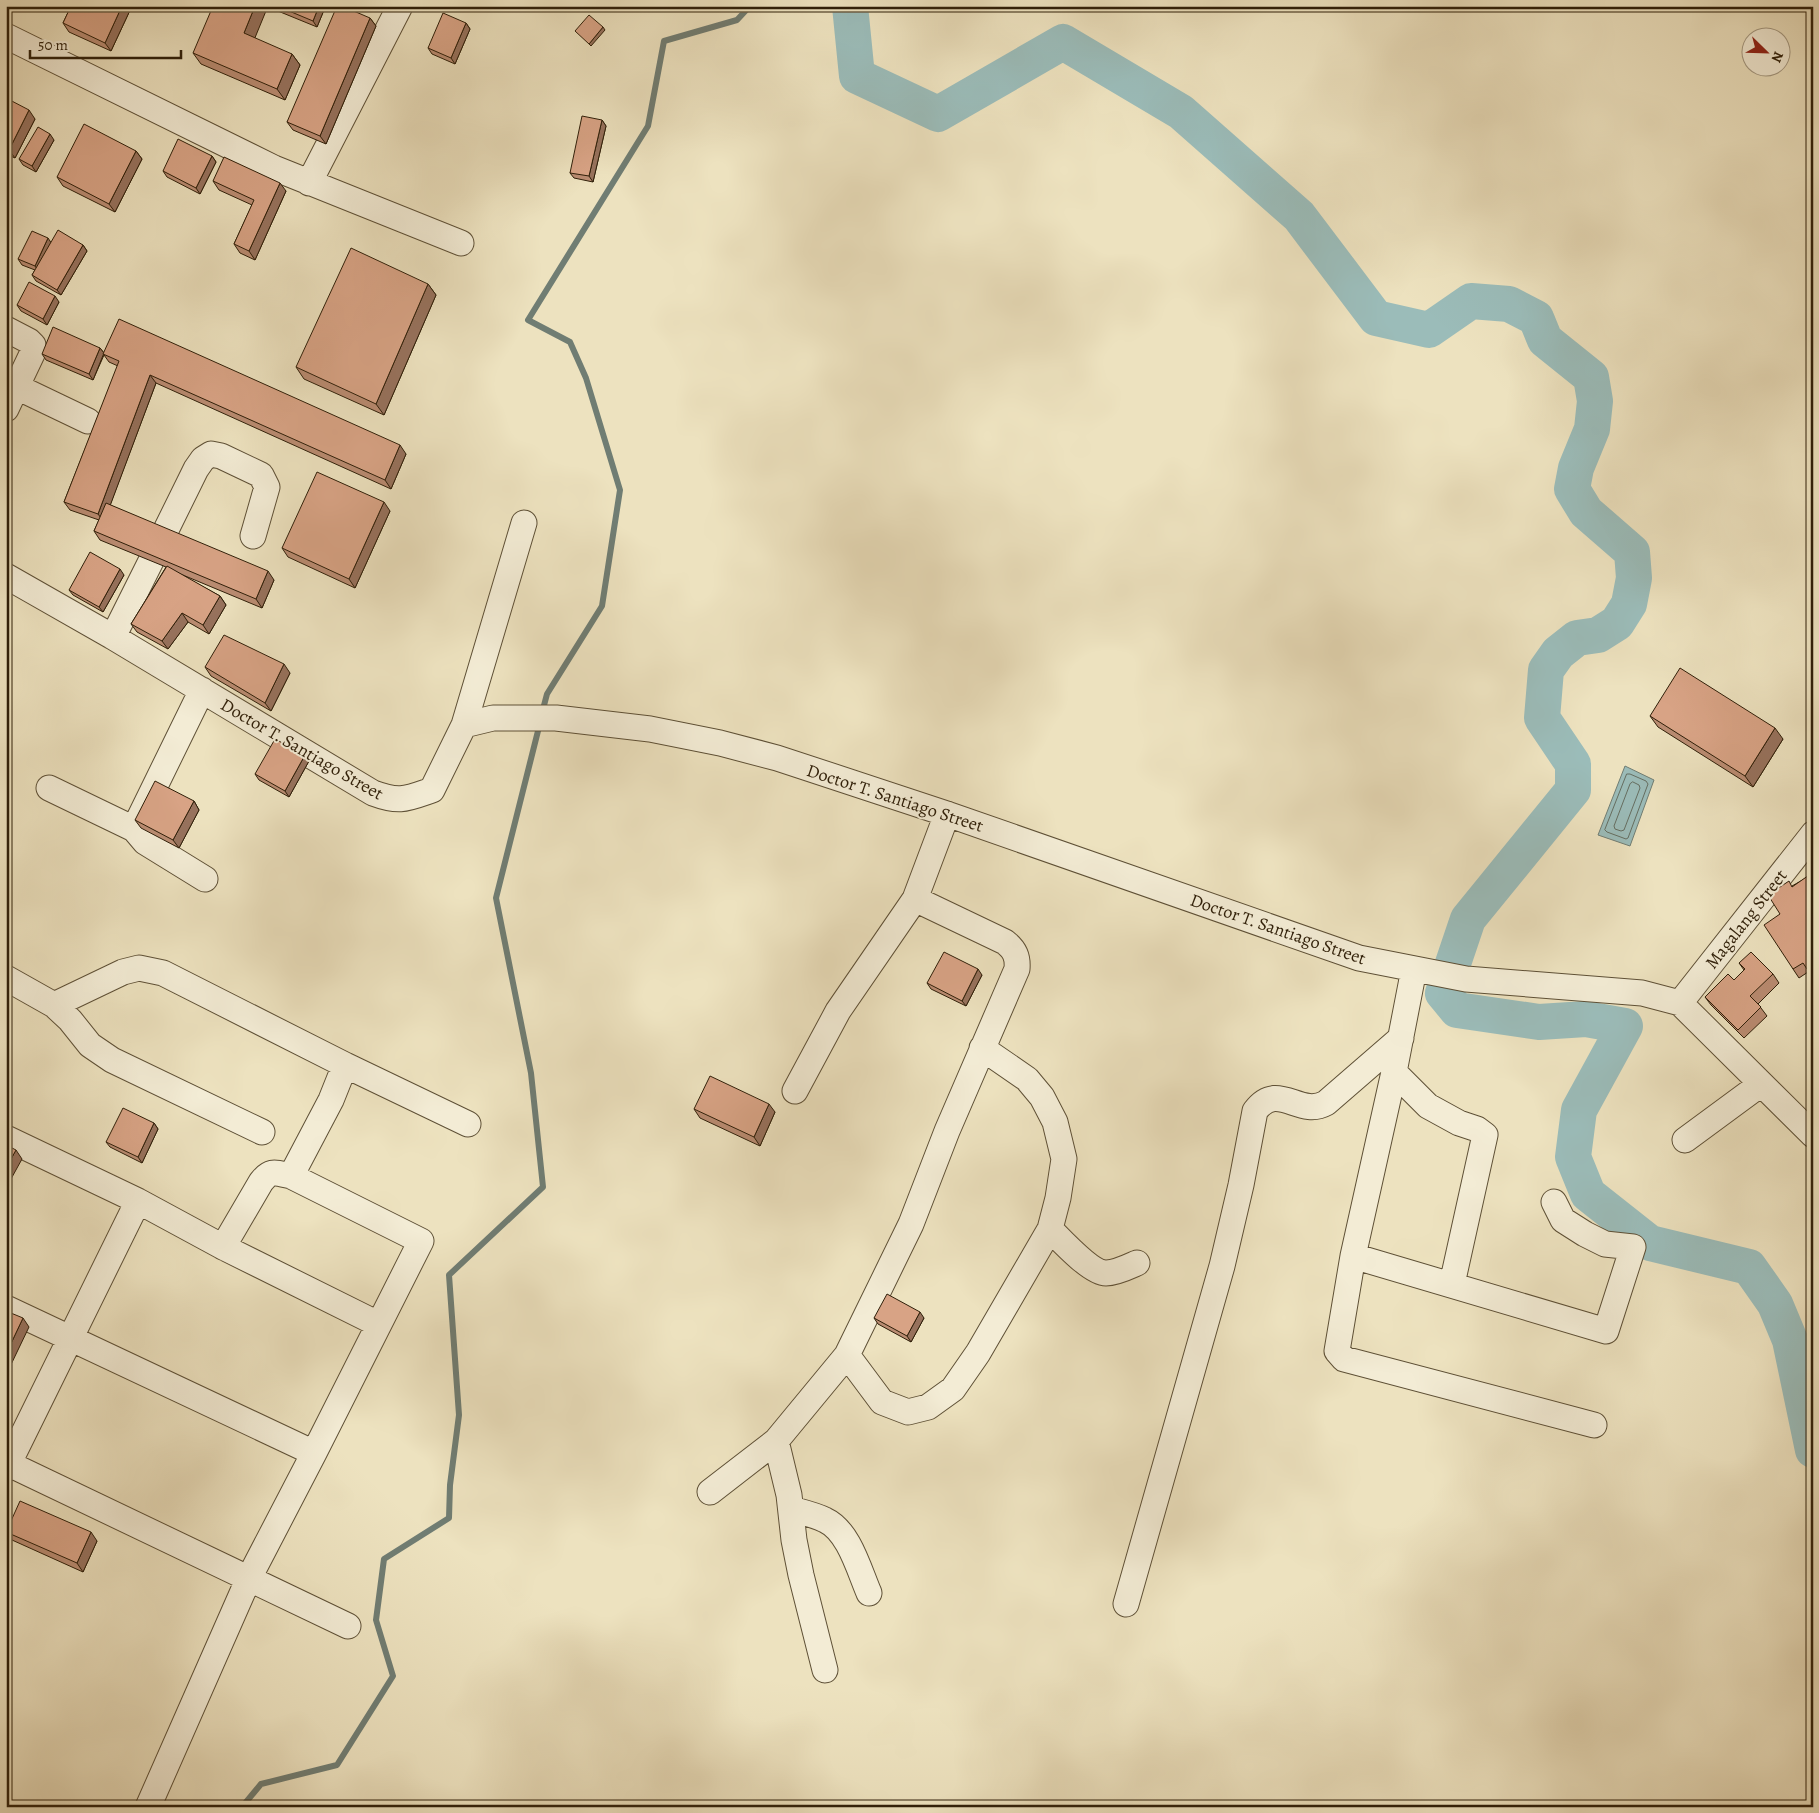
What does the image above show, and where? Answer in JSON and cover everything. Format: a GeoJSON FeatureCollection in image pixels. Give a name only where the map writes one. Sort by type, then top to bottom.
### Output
{"type":"FeatureCollection","features":[{"type":"Feature","properties":{"kind":"street"},"geometry":{"type":"LineString","coordinates":[[309,184],[400,6]]}},
{"type":"Feature","properties":{"kind":"street"},"geometry":{"type":"LineString","coordinates":[[6,36],[265,164],[309,184],[461,243]]}},
{"type":"Feature","properties":{"kind":"street"},"geometry":{"type":"LineString","coordinates":[[6,329],[29,341],[34,346],[11,398],[88,421]]}},
{"type":"Feature","properties":{"kind":"street"},"geometry":{"type":"LineString","coordinates":[[164,534],[196,469],[203,459],[211,454],[221,456],[261,475],[267,487],[253,536]]}},
{"type":"Feature","properties":{"kind":"street"},"geometry":{"type":"LineString","coordinates":[[464,725],[524,523]]}},
{"type":"Feature","properties":{"kind":"street"},"geometry":{"type":"LineString","coordinates":[[113,637],[151,561]]}},
{"type":"Feature","properties":{"kind":"street","name":"Doctor T. Santiago Street"},"geometry":{"type":"LineString","coordinates":[[6,576],[113,637],[373,793],[389,799],[404,800],[432,790],[464,725],[493,718],[545,717],[650,729],[720,743],[777,758],[947,814],[1359,958],[1466,979],[1642,993],[1680,1004],[1813,1135]]}},
{"type":"Feature","properties":{"kind":"street"},"geometry":{"type":"LineString","coordinates":[[134,829],[202,690]]}},
{"type":"Feature","properties":{"kind":"street"},"geometry":{"type":"LineString","coordinates":[[49,788],[134,829],[145,842],[205,879]]}},
{"type":"Feature","properties":{"kind":"street"},"geometry":{"type":"LineString","coordinates":[[795,1092],[838,1012],[915,899],[947,814]]}},
{"type":"Feature","properties":{"kind":"street","name":"Magalang Street"},"geometry":{"type":"LineString","coordinates":[[1680,1004],[1813,834]]}},
{"type":"Feature","properties":{"kind":"street"},"geometry":{"type":"LineString","coordinates":[[710,1492],[776,1441],[847,1355],[910,1224],[982,1048],[1017,970],[1018,958],[1012,948],[1005,942],[915,899]]}},
{"type":"Feature","properties":{"kind":"street"},"geometry":{"type":"LineString","coordinates":[[54,1005],[123,972],[139,968],[163,973],[345,1065],[468,1124]]}},
{"type":"Feature","properties":{"kind":"street"},"geometry":{"type":"LineString","coordinates":[[1417,970],[1353,1256],[1337,1351],[1344,1358],[1594,1424]]}},
{"type":"Feature","properties":{"kind":"street"},"geometry":{"type":"LineString","coordinates":[[6,978],[54,1005],[70,1020],[90,1044],[112,1060],[262,1132]]}},
{"type":"Feature","properties":{"kind":"street"},"geometry":{"type":"LineString","coordinates":[[1126,1604],[1222,1266],[1241,1185],[1255,1111],[1261,1102],[1268,1098],[1282,1099],[1308,1107],[1319,1107],[1401,1038]]}},
{"type":"Feature","properties":{"kind":"street"},"geometry":{"type":"LineString","coordinates":[[847,1355],[882,1402],[908,1412],[928,1407],[953,1388],[978,1353],[1050,1229],[1058,1198],[1064,1159],[1055,1122],[1042,1097],[1027,1079],[982,1048]]}},
{"type":"Feature","properties":{"kind":"street"},"geometry":{"type":"LineString","coordinates":[[291,1176],[332,1100],[345,1065]]}},
{"type":"Feature","properties":{"kind":"street"},"geometry":{"type":"LineString","coordinates":[[1394,1072],[1428,1106],[1459,1123],[1477,1128],[1485,1135],[1452,1284]]}},
{"type":"Feature","properties":{"kind":"street"},"geometry":{"type":"LineString","coordinates":[[1685,1140],[1761,1084]]}},
{"type":"Feature","properties":{"kind":"street"},"geometry":{"type":"LineString","coordinates":[[6,1138],[138,1201],[223,1248],[378,1324]]}},
{"type":"Feature","properties":{"kind":"street"},"geometry":{"type":"LineString","coordinates":[[148,1807],[248,1580],[421,1241],[291,1176],[274,1172],[266,1176],[223,1248]]}},
{"type":"Feature","properties":{"kind":"street"},"geometry":{"type":"LineString","coordinates":[[138,1201],[8,1467],[348,1626]]}},
{"type":"Feature","properties":{"kind":"street"},"geometry":{"type":"LineString","coordinates":[[1353,1256],[1606,1331],[1633,1247],[1605,1244],[1585,1234],[1563,1220],[1554,1202]]}},
{"type":"Feature","properties":{"kind":"street"},"geometry":{"type":"LineString","coordinates":[[1050,1229],[1081,1259],[1099,1272],[1107,1273],[1137,1263]]}},
{"type":"Feature","properties":{"kind":"street"},"geometry":{"type":"LineString","coordinates":[[6,1308],[314,1453]]}},
{"type":"Feature","properties":{"kind":"street"},"geometry":{"type":"LineString","coordinates":[[776,1441],[789,1495],[798,1557],[825,1670]]}},
{"type":"Feature","properties":{"kind":"street"},"geometry":{"type":"LineString","coordinates":[[791,1509],[825,1520],[838,1528],[846,1540],[868,1593]]}},
{"type":"Feature","properties":{"kind":"water"},"geometry":{"type":"Polygon","coordinates":[[[1625,766],[1654,780],[1630,846],[1598,835],[1625,766]]]}},
{"type":"Feature","properties":{"kind":"building"},"geometry":{"type":"Polygon","coordinates":[[[71,6],[122,6],[105,43],[63,23],[71,6]]]}},
{"type":"Feature","properties":{"kind":"building"},"geometry":{"type":"Polygon","coordinates":[[[213,6],[255,6],[244,33],[292,54],[277,89],[193,53],[213,6]]]}},
{"type":"Feature","properties":{"kind":"building"},"geometry":{"type":"Polygon","coordinates":[[[277,6],[319,6],[313,21],[277,6]]]}},
{"type":"Feature","properties":{"kind":"building"},"geometry":{"type":"Polygon","coordinates":[[[337,6],[342,6],[370,18],[320,136],[287,122],[337,6]]]}},
{"type":"Feature","properties":{"kind":"building"},"geometry":{"type":"Polygon","coordinates":[[[443,13],[466,23],[451,58],[428,48],[443,13]]]}},
{"type":"Feature","properties":{"kind":"building"},"geometry":{"type":"Polygon","coordinates":[[[589,15],[603,27],[589,44],[575,31],[589,15]]]}},
{"type":"Feature","properties":{"kind":"building"},"geometry":{"type":"Polygon","coordinates":[[[6,98],[29,110],[9,150],[6,148],[6,98]]]}},
{"type":"Feature","properties":{"kind":"building"},"geometry":{"type":"Polygon","coordinates":[[[582,116],[602,120],[589,176],[570,173],[582,116]]]}},
{"type":"Feature","properties":{"kind":"building"},"geometry":{"type":"Polygon","coordinates":[[[84,124],[136,151],[109,204],[57,177],[84,124]]]}},
{"type":"Feature","properties":{"kind":"building"},"geometry":{"type":"Polygon","coordinates":[[[38,127],[50,134],[32,166],[19,159],[38,127]]]}},
{"type":"Feature","properties":{"kind":"building"},"geometry":{"type":"Polygon","coordinates":[[[178,139],[212,156],[196,188],[163,171],[178,139]]]}},
{"type":"Feature","properties":{"kind":"building"},"geometry":{"type":"Polygon","coordinates":[[[224,157],[280,183],[249,251],[234,244],[254,200],[213,181],[224,157]]]}},
{"type":"Feature","properties":{"kind":"building"},"geometry":{"type":"Polygon","coordinates":[[[58,230],[83,245],[57,290],[32,275],[58,230]]]}},
{"type":"Feature","properties":{"kind":"building"},"geometry":{"type":"Polygon","coordinates":[[[32,231],[48,238],[35,266],[18,259],[32,231]]]}},
{"type":"Feature","properties":{"kind":"building"},"geometry":{"type":"Polygon","coordinates":[[[351,248],[428,284],[376,404],[296,367],[351,248]]]}},
{"type":"Feature","properties":{"kind":"building"},"geometry":{"type":"Polygon","coordinates":[[[29,282],[55,296],[43,319],[17,305],[29,282]]]}},
{"type":"Feature","properties":{"kind":"building"},"geometry":{"type":"Polygon","coordinates":[[[119,319],[400,445],[385,480],[150,375],[98,514],[64,502],[119,361],[103,354],[119,319]]]}},
{"type":"Feature","properties":{"kind":"building"},"geometry":{"type":"Polygon","coordinates":[[[53,327],[100,348],[89,374],[42,354],[53,327]]]}},
{"type":"Feature","properties":{"kind":"building"},"geometry":{"type":"Polygon","coordinates":[[[317,472],[384,502],[349,579],[282,548],[317,472]]]}},
{"type":"Feature","properties":{"kind":"building"},"geometry":{"type":"Polygon","coordinates":[[[106,503],[268,571],[256,599],[94,531],[106,503]]]}},
{"type":"Feature","properties":{"kind":"building"},"geometry":{"type":"Polygon","coordinates":[[[90,552],[120,569],[99,607],[69,590],[90,552]]]}},
{"type":"Feature","properties":{"kind":"building"},"geometry":{"type":"Polygon","coordinates":[[[167,566],[220,596],[203,625],[182,613],[162,641],[131,624],[167,566]]]}},
{"type":"Feature","properties":{"kind":"building"},"geometry":{"type":"Polygon","coordinates":[[[224,635],[284,664],[265,703],[205,667],[224,635]]]}},
{"type":"Feature","properties":{"kind":"building"},"geometry":{"type":"Polygon","coordinates":[[[1680,668],[1775,728],[1745,776],[1650,716],[1680,668]]]}},
{"type":"Feature","properties":{"kind":"building"},"geometry":{"type":"Polygon","coordinates":[[[275,739],[305,755],[285,791],[255,774],[275,739]]]}},
{"type":"Feature","properties":{"kind":"building"},"geometry":{"type":"Polygon","coordinates":[[[155,781],[194,801],[173,840],[135,820],[155,781]]]}},
{"type":"Feature","properties":{"kind":"building"},"geometry":{"type":"Polygon","coordinates":[[[1812,873],[1813,966],[1807,969],[1803,963],[1793,969],[1764,925],[1780,914],[1768,895],[1789,881],[1792,887],[1812,873]]]}},
{"type":"Feature","properties":{"kind":"building"},"geometry":{"type":"Polygon","coordinates":[[[944,952],[978,969],[962,1001],[927,983],[944,952]]]}},
{"type":"Feature","properties":{"kind":"building"},"geometry":{"type":"Polygon","coordinates":[[[1751,952],[1773,974],[1750,996],[1761,1007],[1738,1030],[1705,997],[1728,974],[1734,980],[1745,969],[1739,963],[1751,952]]]}},
{"type":"Feature","properties":{"kind":"building"},"geometry":{"type":"Polygon","coordinates":[[[710,1076],[769,1104],[754,1137],[694,1109],[710,1076]]]}},
{"type":"Feature","properties":{"kind":"building"},"geometry":{"type":"Polygon","coordinates":[[[123,1108],[154,1123],[138,1157],[106,1142],[123,1108]]]}},
{"type":"Feature","properties":{"kind":"building"},"geometry":{"type":"Polygon","coordinates":[[[6,1145],[16,1150],[6,1168],[6,1145]]]}},
{"type":"Feature","properties":{"kind":"building"},"geometry":{"type":"Polygon","coordinates":[[[887,1294],[920,1312],[907,1336],[874,1318],[887,1294]]]}},
{"type":"Feature","properties":{"kind":"building"},"geometry":{"type":"Polygon","coordinates":[[[6,1311],[23,1318],[6,1354],[6,1311]]]}},
{"type":"Feature","properties":{"kind":"building"},"geometry":{"type":"Polygon","coordinates":[[[20,1501],[91,1532],[77,1563],[6,1532],[20,1501]]]}},
{"type":"Feature","properties":{"kind":"waterway"},"geometry":{"type":"LineString","coordinates":[[542,713],[547,694],[602,606],[620,490],[586,378],[570,342],[528,320],[648,126],[664,41],[737,20],[750,6]]}},
{"type":"Feature","properties":{"kind":"waterway"},"geometry":{"type":"LineString","coordinates":[[850,6],[857,76],[938,114],[1063,42],[1181,112],[1299,216],[1376,318],[1429,330],[1471,301],[1509,304],[1536,318],[1545,340],[1591,377],[1595,401],[1592,429],[1576,468],[1572,489],[1586,512],[1632,552],[1634,578],[1629,604],[1617,623],[1598,635],[1577,638],[1558,653],[1546,670],[1542,718],[1573,764],[1573,790],[1468,919],[1443,993],[1457,1010],[1539,1022],[1586,1019],[1625,1026],[1579,1110],[1573,1157],[1588,1194],[1650,1243],[1749,1267],[1775,1304],[1790,1340],[1813,1450]]}},
{"type":"Feature","properties":{"kind":"waterway"},"geometry":{"type":"LineString","coordinates":[[242,1807],[261,1784],[337,1765],[393,1676],[376,1620],[384,1559],[449,1518],[450,1485],[459,1415],[449,1275],[543,1187],[531,1073],[496,898],[540,723]]}}]}
